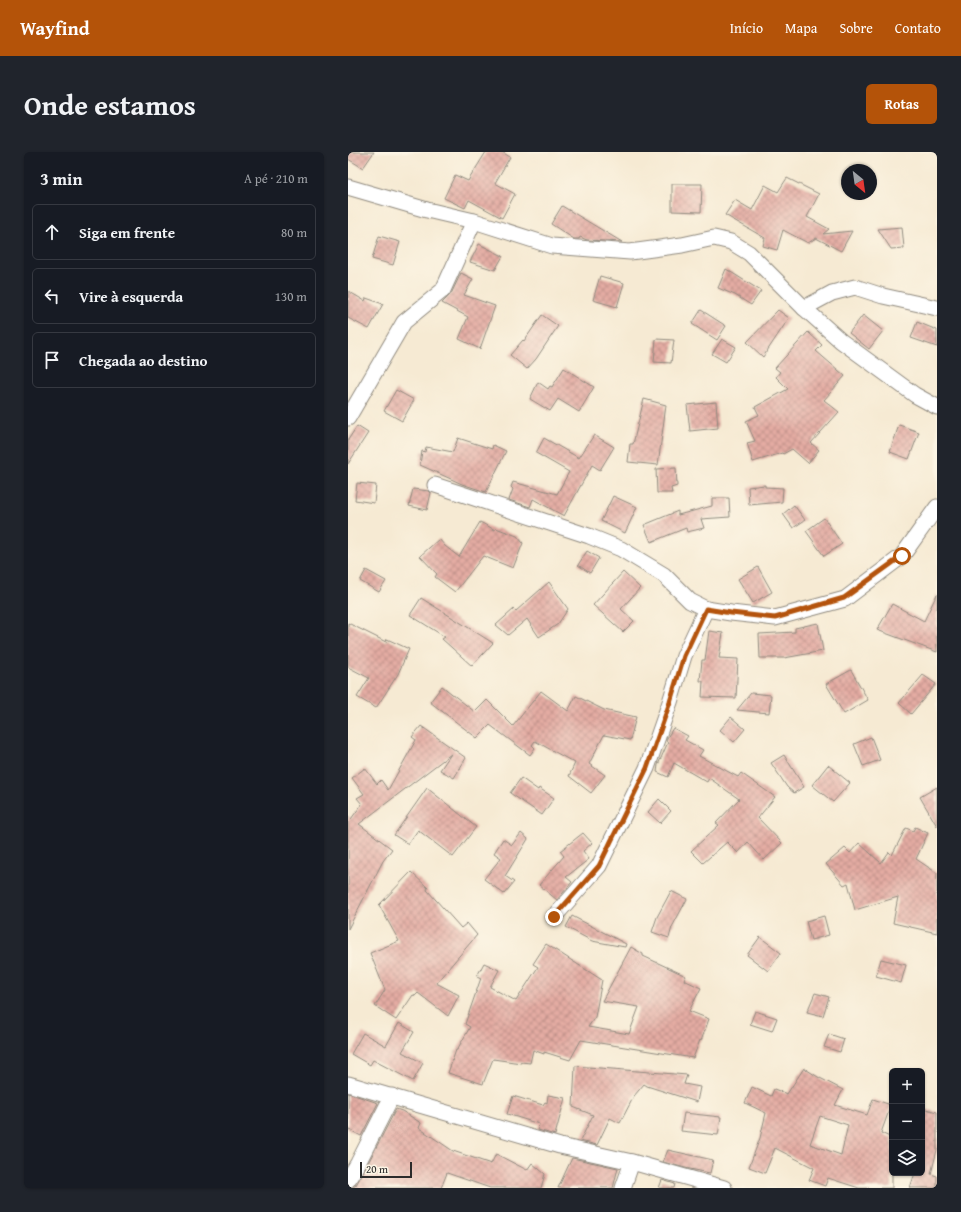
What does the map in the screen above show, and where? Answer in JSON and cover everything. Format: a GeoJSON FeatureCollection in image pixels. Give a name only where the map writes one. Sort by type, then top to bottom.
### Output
{"type":"FeatureCollection","features":[{"type":"Feature","properties":{"kind":"street"},"geometry":{"type":"LineString","coordinates":[[348,187],[427,210],[474,220],[552,246],[630,252],[682,245],[714,238],[731,242],[749,253],[804,308],[841,341],[915,395],[937,407]]}},
{"type":"Feature","properties":{"kind":"street"},"geometry":{"type":"LineString","coordinates":[[348,418],[404,322],[443,290],[474,220]]}},
{"type":"Feature","properties":{"kind":"street"},"geometry":{"type":"LineString","coordinates":[[804,308],[832,293],[855,286],[883,296],[937,308]]}},
{"type":"Feature","properties":{"kind":"street"},"geometry":{"type":"LineString","coordinates":[[434,485],[589,536],[621,549],[664,575],[690,601],[706,609],[775,618],[844,598],[902,556],[937,507]]}},
{"type":"Feature","properties":{"kind":"street"},"geometry":{"type":"LineString","coordinates":[[554,917],[599,866],[647,768],[684,656],[706,609]]}},
{"type":"Feature","properties":{"kind":"street"},"geometry":{"type":"LineString","coordinates":[[348,1084],[560,1146],[632,1162],[724,1188]]}},
{"type":"Feature","properties":{"kind":"street"},"geometry":{"type":"LineString","coordinates":[[348,1180],[358,1164],[392,1096]]}},
{"type":"Feature","properties":{"kind":"street"},"geometry":{"type":"LineString","coordinates":[[623,1188],[632,1162]]}},
{"type":"Feature","properties":{"kind":"building"},"geometry":{"type":"Polygon","coordinates":[[[348,152],[374,152],[363,168],[348,159],[348,152]]]}},
{"type":"Feature","properties":{"kind":"building"},"geometry":{"type":"Polygon","coordinates":[[[486,152],[502,152],[510,157],[495,183],[515,194],[502,218],[469,200],[465,208],[444,198],[455,175],[468,181],[486,152]]]}},
{"type":"Feature","properties":{"kind":"building"},"geometry":{"type":"Polygon","coordinates":[[[787,178],[819,194],[807,217],[829,229],[823,234],[852,231],[841,251],[816,238],[808,243],[783,230],[777,250],[763,246],[765,238],[725,215],[735,200],[752,210],[765,185],[778,192],[787,178]]]}},
{"type":"Feature","properties":{"kind":"building"},"geometry":{"type":"Polygon","coordinates":[[[672,184],[702,184],[701,212],[672,211],[672,184]]]}},
{"type":"Feature","properties":{"kind":"building"},"geometry":{"type":"Polygon","coordinates":[[[562,206],[622,242],[587,240],[580,237],[579,239],[574,239],[551,224],[562,206]]]}},
{"type":"Feature","properties":{"kind":"building"},"geometry":{"type":"Polygon","coordinates":[[[902,227],[904,248],[891,249],[878,229],[902,227]]]}},
{"type":"Feature","properties":{"kind":"building"},"geometry":{"type":"Polygon","coordinates":[[[379,236],[400,242],[393,265],[372,259],[379,236]]]}},
{"type":"Feature","properties":{"kind":"building"},"geometry":{"type":"Polygon","coordinates":[[[479,244],[503,256],[495,270],[470,262],[479,244]]]}},
{"type":"Feature","properties":{"kind":"building"},"geometry":{"type":"Polygon","coordinates":[[[726,269],[761,291],[751,305],[735,295],[718,288],[726,269]]]}},
{"type":"Feature","properties":{"kind":"building"},"geometry":{"type":"Polygon","coordinates":[[[461,273],[473,279],[464,295],[495,306],[480,349],[459,339],[468,317],[442,303],[451,294],[461,273]]]}},
{"type":"Feature","properties":{"kind":"building"},"geometry":{"type":"Polygon","coordinates":[[[600,276],[624,283],[617,307],[593,300],[600,276]]]}},
{"type":"Feature","properties":{"kind":"building"},"geometry":{"type":"Polygon","coordinates":[[[348,291],[365,301],[366,298],[383,304],[369,329],[348,318],[348,291]]]}},
{"type":"Feature","properties":{"kind":"building"},"geometry":{"type":"Polygon","coordinates":[[[701,310],[726,326],[717,340],[692,324],[701,310]]]}},
{"type":"Feature","properties":{"kind":"building"},"geometry":{"type":"Polygon","coordinates":[[[778,310],[789,318],[763,357],[747,342],[778,310]]]}},
{"type":"Feature","properties":{"kind":"building"},"geometry":{"type":"Polygon","coordinates":[[[542,315],[558,326],[536,359],[527,369],[510,355],[523,340],[524,341],[542,315]]]}},
{"type":"Feature","properties":{"kind":"building"},"geometry":{"type":"Polygon","coordinates":[[[863,315],[883,331],[869,349],[849,333],[863,315]]]}},
{"type":"Feature","properties":{"kind":"building"},"geometry":{"type":"Polygon","coordinates":[[[917,322],[937,330],[937,347],[911,338],[917,322]]]}},
{"type":"Feature","properties":{"kind":"building"},"geometry":{"type":"Polygon","coordinates":[[[808,332],[822,345],[816,351],[845,376],[824,400],[839,412],[811,443],[819,450],[808,463],[792,449],[783,454],[782,453],[753,462],[747,443],[755,441],[746,421],[759,415],[755,407],[788,389],[776,377],[780,372],[775,368],[808,332]]]}},
{"type":"Feature","properties":{"kind":"building"},"geometry":{"type":"Polygon","coordinates":[[[656,339],[674,340],[671,363],[654,362],[656,339]]]}},
{"type":"Feature","properties":{"kind":"building"},"geometry":{"type":"Polygon","coordinates":[[[722,339],[736,347],[726,362],[712,354],[722,339]]]}},
{"type":"Feature","properties":{"kind":"building"},"geometry":{"type":"Polygon","coordinates":[[[564,368],[594,387],[579,412],[558,399],[550,411],[530,399],[538,382],[548,389],[550,386],[552,387],[564,368]]]}},
{"type":"Feature","properties":{"kind":"building"},"geometry":{"type":"Polygon","coordinates":[[[396,390],[414,400],[402,421],[384,411],[396,390]]]}},
{"type":"Feature","properties":{"kind":"building"},"geometry":{"type":"Polygon","coordinates":[[[644,399],[666,405],[658,465],[628,462],[630,444],[633,444],[644,399]]]}},
{"type":"Feature","properties":{"kind":"building"},"geometry":{"type":"Polygon","coordinates":[[[716,402],[718,428],[690,431],[687,405],[716,402]]]}},
{"type":"Feature","properties":{"kind":"building"},"geometry":{"type":"Polygon","coordinates":[[[899,425],[919,432],[909,459],[890,452],[899,425]]]}},
{"type":"Feature","properties":{"kind":"building"},"geometry":{"type":"Polygon","coordinates":[[[357,426],[368,433],[348,464],[348,440],[357,426]]]}},
{"type":"Feature","properties":{"kind":"building"},"geometry":{"type":"Polygon","coordinates":[[[594,435],[614,447],[600,470],[592,465],[564,516],[533,499],[530,507],[509,500],[513,489],[511,487],[513,482],[557,494],[569,472],[536,453],[544,438],[579,458],[594,435]]]}},
{"type":"Feature","properties":{"kind":"building"},"geometry":{"type":"Polygon","coordinates":[[[458,438],[492,449],[493,445],[506,451],[486,492],[462,484],[420,465],[422,451],[425,452],[426,447],[453,452],[458,438]]]}},
{"type":"Feature","properties":{"kind":"building"},"geometry":{"type":"Polygon","coordinates":[[[676,468],[677,486],[671,488],[672,493],[657,493],[656,469],[676,468]]]}},
{"type":"Feature","properties":{"kind":"building"},"geometry":{"type":"Polygon","coordinates":[[[357,483],[376,485],[374,503],[355,500],[357,483]]]}},
{"type":"Feature","properties":{"kind":"building"},"geometry":{"type":"Polygon","coordinates":[[[765,485],[765,487],[783,488],[782,502],[749,505],[748,487],[765,485]]]}},
{"type":"Feature","properties":{"kind":"building"},"geometry":{"type":"Polygon","coordinates":[[[413,489],[429,491],[431,493],[427,510],[409,506],[413,489]]]}},
{"type":"Feature","properties":{"kind":"building"},"geometry":{"type":"Polygon","coordinates":[[[613,496],[637,507],[625,533],[601,521],[613,496]]]}},
{"type":"Feature","properties":{"kind":"building"},"geometry":{"type":"Polygon","coordinates":[[[712,498],[729,498],[730,517],[701,519],[704,528],[687,532],[686,528],[651,542],[644,525],[678,511],[678,515],[712,506],[712,498]]]}},
{"type":"Feature","properties":{"kind":"building"},"geometry":{"type":"Polygon","coordinates":[[[794,505],[805,520],[793,528],[783,514],[794,505]]]}},
{"type":"Feature","properties":{"kind":"building"},"geometry":{"type":"Polygon","coordinates":[[[824,518],[842,544],[824,556],[806,531],[824,518]]]}},
{"type":"Feature","properties":{"kind":"building"},"geometry":{"type":"Polygon","coordinates":[[[480,522],[495,530],[496,528],[517,536],[523,543],[513,568],[483,556],[455,592],[435,577],[437,574],[420,556],[439,539],[459,557],[480,522]]]}},
{"type":"Feature","properties":{"kind":"building"},"geometry":{"type":"Polygon","coordinates":[[[587,551],[599,558],[590,573],[578,565],[587,551]]]}},
{"type":"Feature","properties":{"kind":"building"},"geometry":{"type":"Polygon","coordinates":[[[758,567],[772,592],[753,603],[738,579],[758,567]]]}},
{"type":"Feature","properties":{"kind":"building"},"geometry":{"type":"Polygon","coordinates":[[[366,570],[386,581],[379,592],[360,581],[366,570]]]}},
{"type":"Feature","properties":{"kind":"building"},"geometry":{"type":"Polygon","coordinates":[[[623,572],[640,588],[621,609],[634,621],[623,632],[593,605],[623,572]]]}},
{"type":"Feature","properties":{"kind":"building"},"geometry":{"type":"Polygon","coordinates":[[[549,582],[568,609],[558,624],[539,637],[527,619],[508,635],[496,625],[514,609],[516,611],[549,582]]]}},
{"type":"Feature","properties":{"kind":"building"},"geometry":{"type":"Polygon","coordinates":[[[937,594],[937,652],[877,630],[892,604],[924,621],[937,594]]]}},
{"type":"Feature","properties":{"kind":"building"},"geometry":{"type":"Polygon","coordinates":[[[421,598],[493,643],[472,666],[442,639],[445,637],[410,615],[421,598]]]}},
{"type":"Feature","properties":{"kind":"building"},"geometry":{"type":"Polygon","coordinates":[[[348,623],[386,642],[387,639],[409,649],[398,674],[376,708],[357,697],[369,678],[348,667],[348,623]]]}},
{"type":"Feature","properties":{"kind":"building"},"geometry":{"type":"Polygon","coordinates":[[[818,623],[823,651],[784,658],[760,658],[759,634],[795,632],[795,628],[818,623]]]}},
{"type":"Feature","properties":{"kind":"building"},"geometry":{"type":"Polygon","coordinates":[[[709,631],[723,633],[719,658],[738,659],[736,698],[702,697],[703,681],[700,681],[702,660],[705,660],[709,631]]]}},
{"type":"Feature","properties":{"kind":"building"},"geometry":{"type":"Polygon","coordinates":[[[851,670],[868,700],[844,714],[826,684],[851,670]]]}},
{"type":"Feature","properties":{"kind":"building"},"geometry":{"type":"Polygon","coordinates":[[[923,675],[936,684],[911,714],[899,703],[923,675]]]}},
{"type":"Feature","properties":{"kind":"building"},"geometry":{"type":"Polygon","coordinates":[[[442,686],[475,712],[487,700],[513,726],[541,691],[568,711],[576,696],[604,710],[636,717],[630,740],[604,735],[589,764],[605,775],[591,793],[569,776],[575,763],[535,741],[532,745],[535,748],[530,755],[490,725],[477,738],[430,702],[442,686]]]}},
{"type":"Feature","properties":{"kind":"building"},"geometry":{"type":"Polygon","coordinates":[[[751,693],[771,695],[769,713],[737,710],[751,693]]]}},
{"type":"Feature","properties":{"kind":"building"},"geometry":{"type":"Polygon","coordinates":[[[731,717],[745,729],[734,742],[720,730],[731,717]]]}},
{"type":"Feature","properties":{"kind":"building"},"geometry":{"type":"Polygon","coordinates":[[[421,726],[466,758],[454,778],[440,770],[451,754],[359,824],[392,849],[383,861],[348,929],[348,816],[351,819],[362,804],[357,798],[364,794],[352,778],[365,768],[377,784],[381,780],[388,790],[416,740],[412,737],[421,726]]]}},
{"type":"Feature","properties":{"kind":"building"},"geometry":{"type":"Polygon","coordinates":[[[673,728],[688,736],[685,740],[703,750],[699,756],[738,777],[741,773],[775,797],[758,818],[782,843],[764,860],[748,842],[738,853],[727,842],[703,863],[691,851],[719,825],[716,823],[739,799],[709,778],[707,782],[674,763],[668,777],[657,772],[658,765],[668,742],[666,741],[667,738],[673,728]]]}},
{"type":"Feature","properties":{"kind":"building"},"geometry":{"type":"Polygon","coordinates":[[[871,737],[880,760],[863,766],[854,744],[871,737]]]}},
{"type":"Feature","properties":{"kind":"building"},"geometry":{"type":"Polygon","coordinates":[[[784,755],[804,787],[794,793],[787,787],[771,763],[784,755]]]}},
{"type":"Feature","properties":{"kind":"building"},"geometry":{"type":"Polygon","coordinates":[[[828,765],[850,783],[833,802],[812,785],[828,765]]]}},
{"type":"Feature","properties":{"kind":"building"},"geometry":{"type":"Polygon","coordinates":[[[521,778],[538,790],[539,788],[554,798],[542,815],[510,793],[521,778]]]}},
{"type":"Feature","properties":{"kind":"building"},"geometry":{"type":"Polygon","coordinates":[[[937,787],[937,826],[920,797],[937,787]]]}},
{"type":"Feature","properties":{"kind":"building"},"geometry":{"type":"Polygon","coordinates":[[[427,788],[476,827],[453,857],[418,830],[408,844],[394,835],[427,788]]]}},
{"type":"Feature","properties":{"kind":"building"},"geometry":{"type":"Polygon","coordinates":[[[659,799],[671,811],[660,823],[648,812],[659,799]]]}},
{"type":"Feature","properties":{"kind":"building"},"geometry":{"type":"Polygon","coordinates":[[[915,827],[928,833],[916,859],[937,873],[937,933],[893,923],[898,897],[855,910],[848,883],[844,885],[826,864],[845,848],[850,853],[859,843],[881,863],[889,852],[892,855],[906,828],[913,831],[915,827]]]}},
{"type":"Feature","properties":{"kind":"building"},"geometry":{"type":"Polygon","coordinates":[[[521,833],[528,839],[505,876],[514,882],[504,894],[484,879],[501,858],[494,853],[503,839],[512,845],[521,833]]]}},
{"type":"Feature","properties":{"kind":"building"},"geometry":{"type":"Polygon","coordinates":[[[583,833],[592,843],[583,851],[589,859],[566,877],[572,882],[557,900],[539,885],[564,856],[560,851],[583,833]]]}},
{"type":"Feature","properties":{"kind":"building"},"geometry":{"type":"Polygon","coordinates":[[[411,872],[428,888],[427,890],[461,928],[467,923],[477,935],[436,983],[459,995],[448,1016],[418,993],[415,996],[413,995],[396,1020],[375,1006],[385,990],[370,953],[399,941],[379,905],[411,872]]]}},
{"type":"Feature","properties":{"kind":"building"},"geometry":{"type":"Polygon","coordinates":[[[671,891],[687,899],[672,927],[669,938],[652,932],[657,917],[671,891]]]}},
{"type":"Feature","properties":{"kind":"building"},"geometry":{"type":"Polygon","coordinates":[[[572,916],[626,944],[625,947],[592,941],[566,927],[572,916]]]}},
{"type":"Feature","properties":{"kind":"building"},"geometry":{"type":"Polygon","coordinates":[[[824,916],[829,935],[811,940],[806,921],[824,916]]]}},
{"type":"Feature","properties":{"kind":"building"},"geometry":{"type":"Polygon","coordinates":[[[760,937],[781,953],[768,971],[747,955],[760,937]]]}},
{"type":"Feature","properties":{"kind":"building"},"geometry":{"type":"Polygon","coordinates":[[[546,944],[602,980],[595,1017],[588,1027],[629,1034],[639,1007],[602,1001],[631,947],[643,954],[643,956],[686,976],[684,980],[701,988],[689,1011],[709,1019],[693,1058],[581,1040],[570,1060],[533,1050],[530,1063],[493,1059],[483,1084],[448,1073],[456,1050],[470,1027],[465,1024],[481,978],[477,976],[484,963],[499,970],[490,987],[516,1001],[538,967],[533,964],[546,944]]]}},
{"type":"Feature","properties":{"kind":"building"},"geometry":{"type":"Polygon","coordinates":[[[881,959],[906,965],[901,983],[876,976],[881,959]]]}},
{"type":"Feature","properties":{"kind":"building"},"geometry":{"type":"Polygon","coordinates":[[[815,993],[829,997],[823,1016],[807,1012],[815,993]]]}},
{"type":"Feature","properties":{"kind":"building"},"geometry":{"type":"Polygon","coordinates":[[[755,1011],[777,1018],[772,1031],[750,1024],[755,1011]]]}},
{"type":"Feature","properties":{"kind":"building"},"geometry":{"type":"Polygon","coordinates":[[[399,1023],[414,1032],[402,1052],[423,1063],[413,1081],[373,1060],[370,1065],[351,1054],[363,1033],[386,1046],[399,1023]]]}},
{"type":"Feature","properties":{"kind":"building"},"geometry":{"type":"Polygon","coordinates":[[[829,1034],[844,1039],[840,1052],[824,1047],[829,1034]]]}},
{"type":"Feature","properties":{"kind":"building"},"geometry":{"type":"Polygon","coordinates":[[[575,1066],[687,1075],[684,1084],[700,1087],[697,1102],[644,1084],[634,1096],[620,1123],[610,1118],[597,1145],[580,1141],[593,1115],[573,1107],[575,1066]]]}},
{"type":"Feature","properties":{"kind":"building"},"geometry":{"type":"Polygon","coordinates":[[[804,1068],[843,1090],[835,1105],[867,1115],[873,1099],[889,1104],[889,1111],[881,1133],[889,1137],[889,1176],[892,1176],[892,1188],[859,1188],[828,1178],[825,1186],[809,1180],[814,1168],[775,1148],[765,1173],[749,1167],[760,1138],[766,1113],[745,1103],[752,1087],[771,1096],[774,1089],[787,1094],[804,1068]],[[820,1116],[810,1144],[841,1155],[848,1125],[820,1116]]]}},
{"type":"Feature","properties":{"kind":"building"},"geometry":{"type":"Polygon","coordinates":[[[348,1093],[378,1103],[361,1136],[348,1129],[348,1093]]]}},
{"type":"Feature","properties":{"kind":"building"},"geometry":{"type":"Polygon","coordinates":[[[548,1095],[565,1098],[555,1135],[538,1130],[539,1124],[507,1114],[513,1096],[543,1105],[545,1102],[547,1103],[548,1095]]]}},
{"type":"Feature","properties":{"kind":"building"},"geometry":{"type":"Polygon","coordinates":[[[396,1109],[421,1123],[419,1128],[453,1151],[491,1164],[496,1154],[527,1170],[532,1163],[545,1174],[541,1188],[490,1188],[447,1173],[441,1188],[352,1188],[356,1185],[396,1109]]]}},
{"type":"Feature","properties":{"kind":"building"},"geometry":{"type":"Polygon","coordinates":[[[925,1109],[937,1112],[937,1150],[931,1174],[937,1176],[937,1188],[910,1188],[914,1176],[925,1176],[925,1109]]]}},
{"type":"Feature","properties":{"kind":"building"},"geometry":{"type":"Polygon","coordinates":[[[684,1113],[721,1117],[718,1135],[681,1131],[684,1113]]]}},
{"type":"Feature","properties":{"kind":"building"},"geometry":{"type":"Polygon","coordinates":[[[668,1150],[713,1160],[710,1173],[663,1162],[668,1150]]]}},
{"type":"Feature","properties":{"kind":"building"},"geometry":{"type":"Polygon","coordinates":[[[572,1158],[618,1168],[613,1188],[558,1188],[572,1158]]]}},
{"type":"Feature","properties":{"kind":"building"},"geometry":{"type":"Polygon","coordinates":[[[662,1180],[675,1184],[674,1188],[659,1188],[662,1180]]]}},
{"type":"Feature","properties":{"kind":"route"},"geometry":{"type":"LineString","coordinates":[[554,917],[599,866],[647,768],[684,656],[706,609],[775,618],[844,598],[902,556]]}}]}
